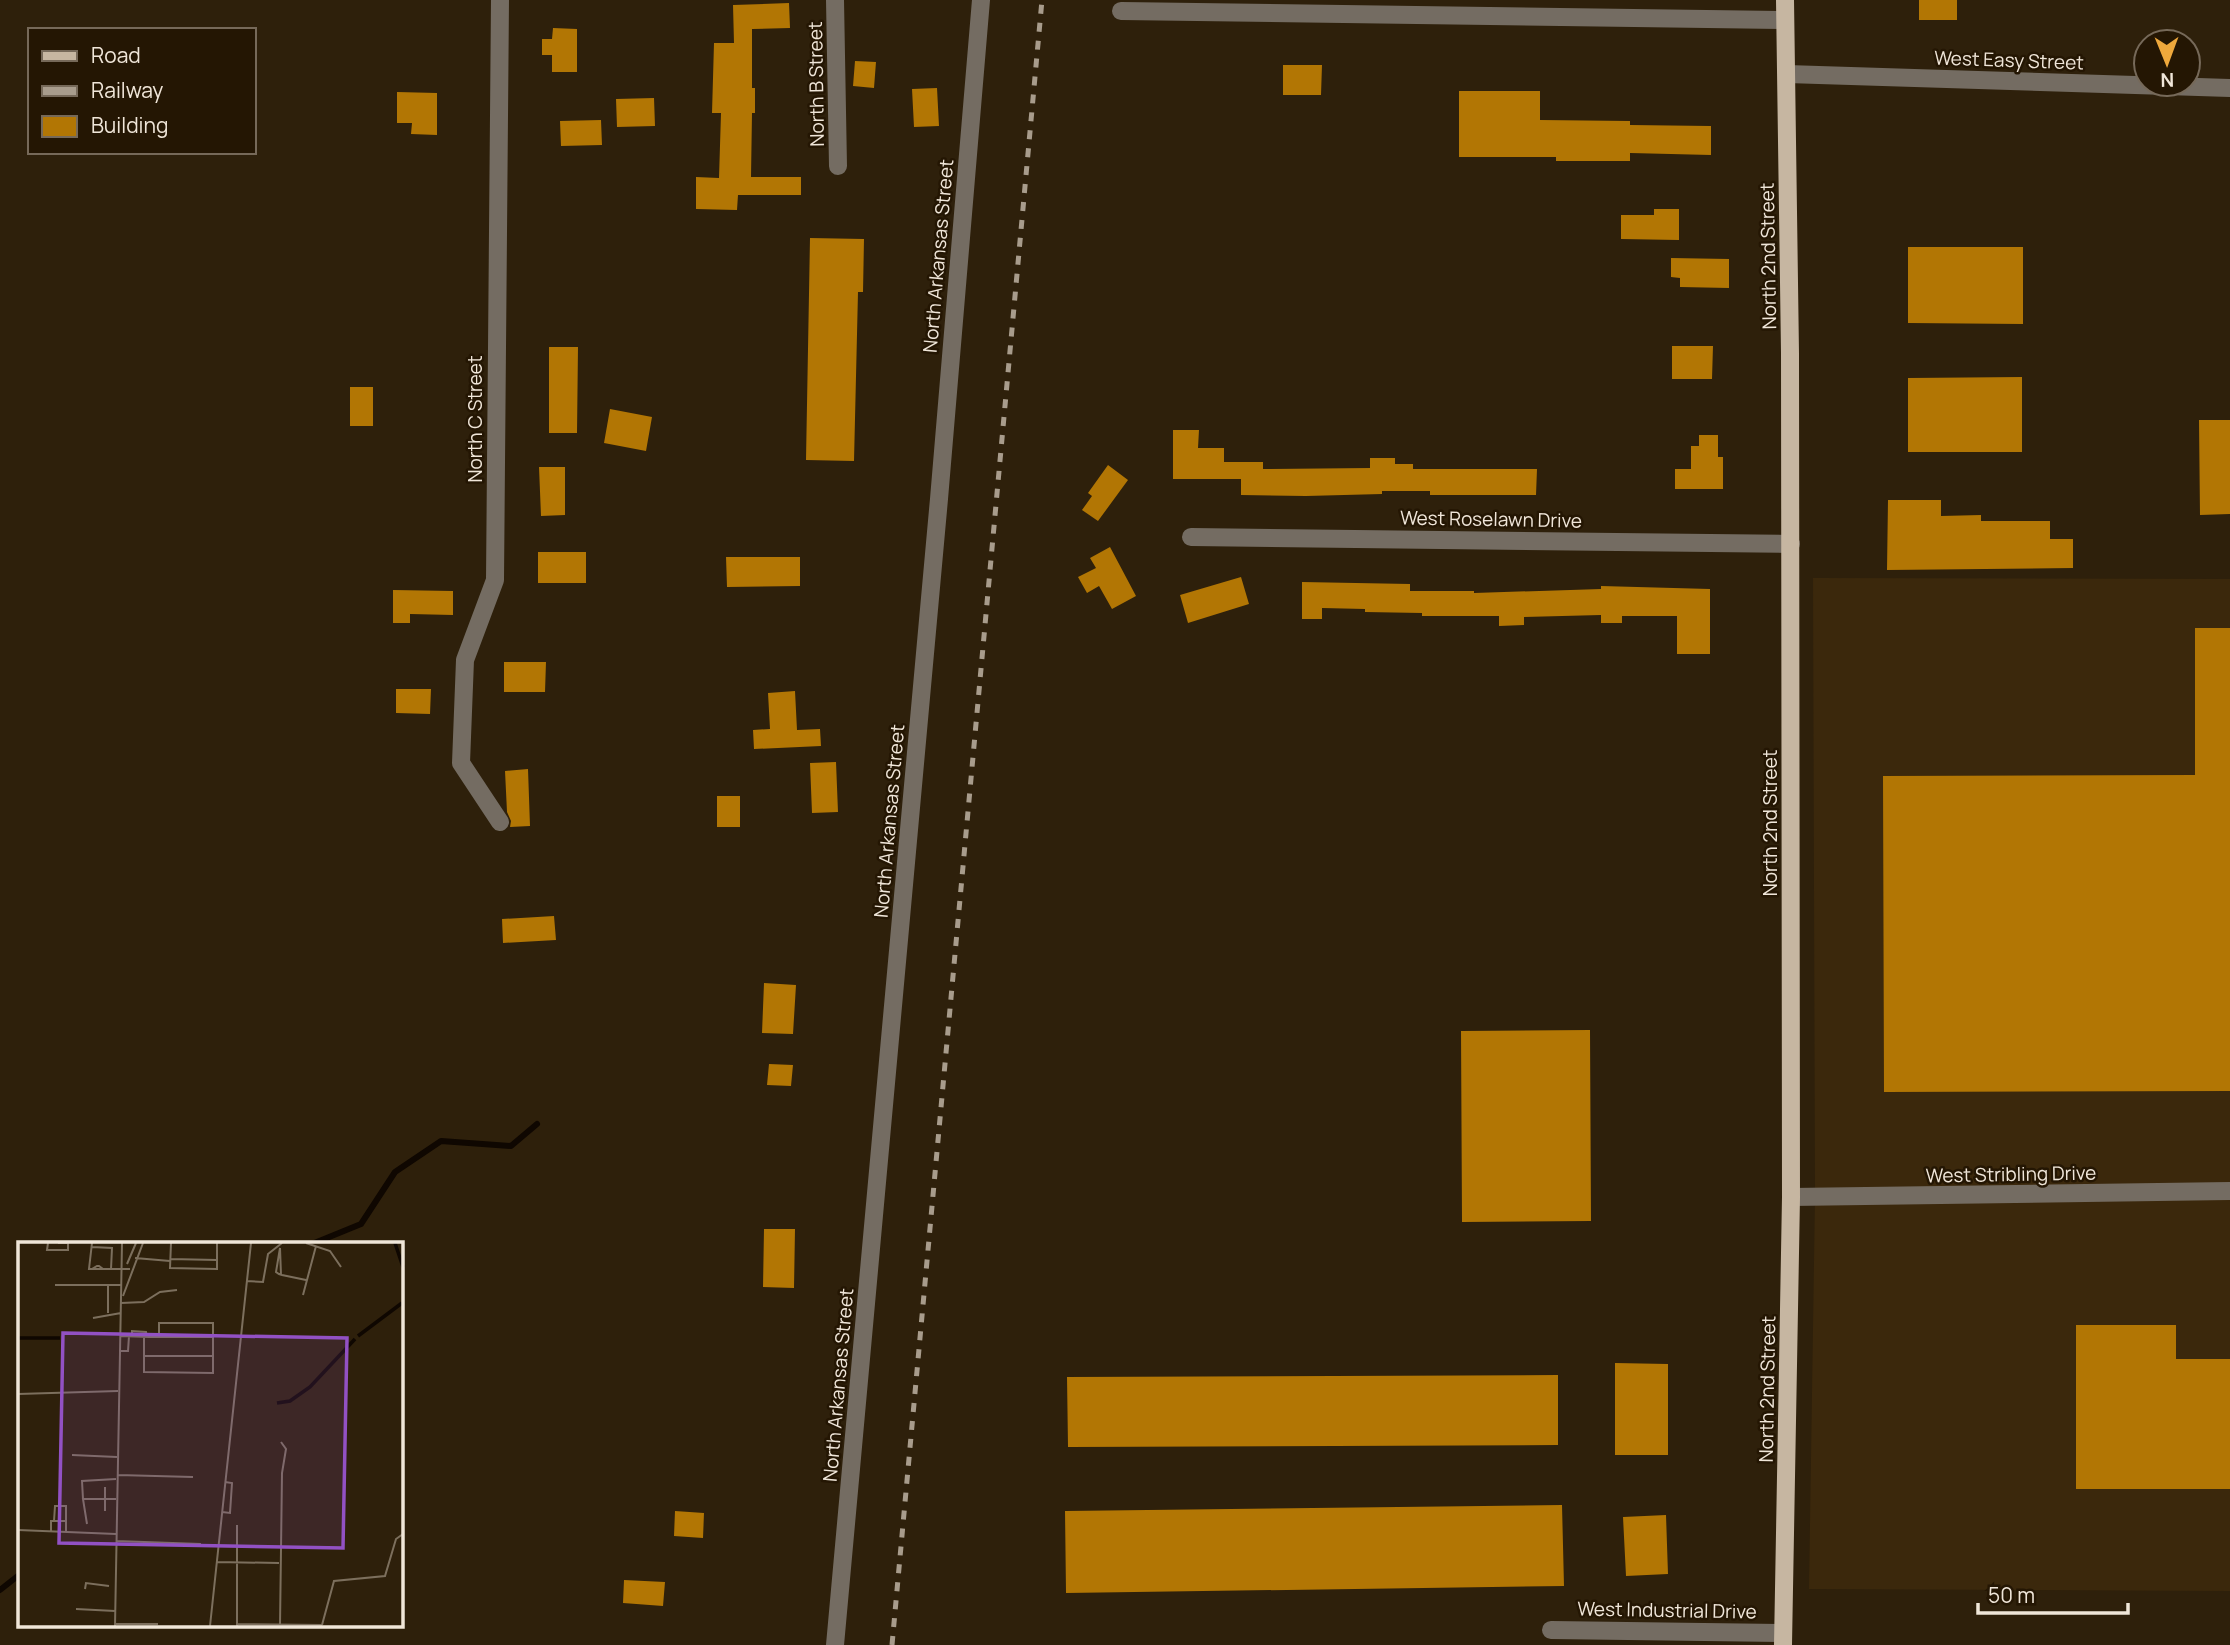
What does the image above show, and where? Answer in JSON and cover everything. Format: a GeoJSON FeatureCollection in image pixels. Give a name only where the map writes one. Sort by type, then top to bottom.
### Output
{"type":"FeatureCollection","features":[{"type":"Feature","properties":{"kind":"main road","name":"North 2nd Street"},"geometry":{"type":"LineString","coordinates":[[1783,1639],[1791,1197],[1791,544],[1785,0]]}},
{"type":"Feature","properties":{"kind":"street","name":"North C Street"},"geometry":{"type":"LineString","coordinates":[[500,0],[495,580],[465,660],[461,763],[500,822]]}},
{"type":"Feature","properties":{"kind":"street","name":"North B Street"},"geometry":{"type":"LineString","coordinates":[[835,0],[838,166]]}},
{"type":"Feature","properties":{"kind":"street","name":"North Arkansas Street"},"geometry":{"type":"LineString","coordinates":[[835,1645],[939,499],[981,0]]}},
{"type":"Feature","properties":{"kind":"street"},"geometry":{"type":"LineString","coordinates":[[1121,11],[1785,20]]}},
{"type":"Feature","properties":{"kind":"street","name":"West Easy Street"},"geometry":{"type":"LineString","coordinates":[[1787,74],[2230,88]]}},
{"type":"Feature","properties":{"kind":"street","name":"West Roselawn Drive"},"geometry":{"type":"LineString","coordinates":[[1191,537],[1791,544]]}},
{"type":"Feature","properties":{"kind":"street","name":"West Stribling Drive"},"geometry":{"type":"LineString","coordinates":[[1791,1197],[2230,1191]]}},
{"type":"Feature","properties":{"kind":"street","name":"West Industrial Drive"},"geometry":{"type":"LineString","coordinates":[[1563,1635],[1783,1639]]}},
{"type":"Feature","properties":{"kind":"shaded area"},"geometry":{"type":"Polygon","coordinates":[[[1813,578],[2230,579],[2230,1591],[1809,1589],[1815,1197],[1813,578]]]}},
{"type":"Feature","properties":{"kind":"building"},"geometry":{"type":"Polygon","coordinates":[[[1919,0],[1957,0],[1957,20],[1919,20],[1919,0]]]}},
{"type":"Feature","properties":{"kind":"building"},"geometry":{"type":"Polygon","coordinates":[[[789,3],[790,28],[752,29],[752,88],[755,88],[755,113],[752,113],[751,177],[801,177],[801,195],[738,195],[737,210],[696,209],[696,177],[719,178],[721,113],[712,113],[714,43],[734,43],[733,5],[789,3]]]}},
{"type":"Feature","properties":{"kind":"building"},"geometry":{"type":"Polygon","coordinates":[[[553,28],[577,29],[577,72],[552,72],[552,55],[542,55],[542,39],[552,39],[553,28]]]}},
{"type":"Feature","properties":{"kind":"building"},"geometry":{"type":"Polygon","coordinates":[[[855,61],[876,62],[874,88],[853,86],[855,61]]]}},
{"type":"Feature","properties":{"kind":"building"},"geometry":{"type":"Polygon","coordinates":[[[1283,65],[1322,65],[1321,95],[1283,95],[1283,65]]]}},
{"type":"Feature","properties":{"kind":"building"},"geometry":{"type":"Polygon","coordinates":[[[937,88],[939,126],[914,127],[912,89],[937,88]]]}},
{"type":"Feature","properties":{"kind":"building"},"geometry":{"type":"Polygon","coordinates":[[[1459,91],[1540,91],[1540,120],[1630,121],[1630,125],[1711,126],[1711,155],[1630,153],[1630,161],[1556,161],[1556,157],[1459,157],[1459,91]]]}},
{"type":"Feature","properties":{"kind":"building"},"geometry":{"type":"Polygon","coordinates":[[[397,92],[437,93],[437,135],[411,134],[412,123],[397,123],[397,92]]]}},
{"type":"Feature","properties":{"kind":"building"},"geometry":{"type":"Polygon","coordinates":[[[654,98],[655,126],[617,127],[616,99],[654,98]]]}},
{"type":"Feature","properties":{"kind":"building"},"geometry":{"type":"Polygon","coordinates":[[[601,120],[602,145],[561,146],[560,121],[601,120]]]}},
{"type":"Feature","properties":{"kind":"building"},"geometry":{"type":"Polygon","coordinates":[[[1654,209],[1679,209],[1679,240],[1621,239],[1621,215],[1654,215],[1654,209]]]}},
{"type":"Feature","properties":{"kind":"building"},"geometry":{"type":"Polygon","coordinates":[[[810,238],[864,239],[863,292],[858,292],[854,461],[806,460],[810,238]]]}},
{"type":"Feature","properties":{"kind":"building"},"geometry":{"type":"Polygon","coordinates":[[[1908,247],[2023,247],[2023,324],[1908,323],[1908,247]]]}},
{"type":"Feature","properties":{"kind":"building"},"geometry":{"type":"Polygon","coordinates":[[[1671,258],[1729,259],[1729,288],[1680,287],[1680,278],[1671,277],[1671,258]]]}},
{"type":"Feature","properties":{"kind":"building"},"geometry":{"type":"Polygon","coordinates":[[[1672,346],[1713,346],[1712,379],[1672,379],[1672,346]]]}},
{"type":"Feature","properties":{"kind":"building"},"geometry":{"type":"Polygon","coordinates":[[[549,347],[578,347],[577,433],[549,433],[549,347]]]}},
{"type":"Feature","properties":{"kind":"building"},"geometry":{"type":"Polygon","coordinates":[[[2022,377],[2022,452],[1908,452],[1908,378],[2022,377]]]}},
{"type":"Feature","properties":{"kind":"building"},"geometry":{"type":"Polygon","coordinates":[[[350,387],[373,387],[373,426],[350,426],[350,387]]]}},
{"type":"Feature","properties":{"kind":"building"},"geometry":{"type":"Polygon","coordinates":[[[610,409],[652,417],[646,451],[604,443],[610,409]]]}},
{"type":"Feature","properties":{"kind":"building"},"geometry":{"type":"Polygon","coordinates":[[[2199,420],[2230,420],[2230,514],[2200,515],[2199,420]]]}},
{"type":"Feature","properties":{"kind":"building"},"geometry":{"type":"Polygon","coordinates":[[[1173,430],[1199,430],[1198,448],[1224,448],[1224,462],[1263,462],[1263,469],[1370,468],[1370,458],[1395,458],[1395,464],[1413,464],[1413,469],[1537,469],[1536,495],[1430,495],[1430,491],[1382,491],[1382,494],[1241,495],[1241,479],[1173,479],[1173,430]]]}},
{"type":"Feature","properties":{"kind":"building"},"geometry":{"type":"Polygon","coordinates":[[[1699,435],[1718,435],[1718,457],[1723,457],[1723,489],[1675,489],[1675,469],[1691,469],[1691,446],[1699,446],[1699,435]]]}},
{"type":"Feature","properties":{"kind":"building"},"geometry":{"type":"Polygon","coordinates":[[[1108,465],[1128,480],[1098,521],[1082,510],[1092,496],[1088,493],[1108,465]]]}},
{"type":"Feature","properties":{"kind":"building"},"geometry":{"type":"Polygon","coordinates":[[[539,467],[565,467],[565,515],[541,516],[539,467]]]}},
{"type":"Feature","properties":{"kind":"building"},"geometry":{"type":"Polygon","coordinates":[[[1888,500],[1941,500],[1941,516],[1981,515],[1981,521],[2050,521],[2050,539],[2073,539],[2073,568],[1887,570],[1888,500]]]}},
{"type":"Feature","properties":{"kind":"building"},"geometry":{"type":"Polygon","coordinates":[[[1110,547],[1136,596],[1112,609],[1099,586],[1087,593],[1078,577],[1096,568],[1090,558],[1110,547]]]}},
{"type":"Feature","properties":{"kind":"building"},"geometry":{"type":"Polygon","coordinates":[[[538,552],[586,552],[586,583],[538,583],[538,552]]]}},
{"type":"Feature","properties":{"kind":"building"},"geometry":{"type":"Polygon","coordinates":[[[726,557],[800,557],[800,586],[727,587],[726,557]]]}},
{"type":"Feature","properties":{"kind":"building"},"geometry":{"type":"Polygon","coordinates":[[[1241,577],[1249,604],[1188,623],[1180,595],[1241,577]]]}},
{"type":"Feature","properties":{"kind":"building"},"geometry":{"type":"Polygon","coordinates":[[[1302,582],[1410,584],[1410,591],[1474,593],[1601,589],[1601,586],[1710,589],[1710,654],[1677,654],[1677,616],[1622,616],[1622,623],[1601,623],[1601,615],[1524,617],[1524,625],[1499,626],[1499,616],[1422,616],[1422,613],[1322,608],[1322,619],[1302,619],[1302,582]]]}},
{"type":"Feature","properties":{"kind":"building"},"geometry":{"type":"Polygon","coordinates":[[[393,590],[453,591],[453,615],[410,614],[410,623],[393,623],[393,590]]]}},
{"type":"Feature","properties":{"kind":"building"},"geometry":{"type":"Polygon","coordinates":[[[2195,628],[2230,628],[2230,1091],[1884,1092],[1883,776],[2195,775],[2195,628]]]}},
{"type":"Feature","properties":{"kind":"building"},"geometry":{"type":"Polygon","coordinates":[[[504,662],[546,662],[545,692],[504,692],[504,662]]]}},
{"type":"Feature","properties":{"kind":"building"},"geometry":{"type":"Polygon","coordinates":[[[396,689],[431,689],[430,714],[396,713],[396,689]]]}},
{"type":"Feature","properties":{"kind":"building"},"geometry":{"type":"Polygon","coordinates":[[[795,691],[797,730],[820,729],[821,746],[754,749],[753,730],[770,729],[768,693],[795,691]]]}},
{"type":"Feature","properties":{"kind":"building"},"geometry":{"type":"Polygon","coordinates":[[[836,762],[838,812],[812,813],[810,763],[836,762]]]}},
{"type":"Feature","properties":{"kind":"building"},"geometry":{"type":"Polygon","coordinates":[[[528,769],[530,826],[510,827],[505,771],[528,769]]]}},
{"type":"Feature","properties":{"kind":"building"},"geometry":{"type":"Polygon","coordinates":[[[717,796],[740,796],[740,827],[717,827],[717,796]]]}},
{"type":"Feature","properties":{"kind":"building"},"geometry":{"type":"Polygon","coordinates":[[[554,916],[556,940],[503,943],[502,919],[554,916]]]}},
{"type":"Feature","properties":{"kind":"building"},"geometry":{"type":"Polygon","coordinates":[[[764,983],[796,985],[793,1034],[762,1033],[764,983]]]}},
{"type":"Feature","properties":{"kind":"building"},"geometry":{"type":"Polygon","coordinates":[[[1590,1030],[1591,1221],[1462,1222],[1461,1031],[1590,1030]]]}},
{"type":"Feature","properties":{"kind":"building"},"geometry":{"type":"Polygon","coordinates":[[[769,1064],[793,1065],[791,1086],[767,1085],[769,1064]]]}},
{"type":"Feature","properties":{"kind":"building"},"geometry":{"type":"Polygon","coordinates":[[[764,1229],[795,1229],[794,1288],[763,1287],[764,1229]]]}},
{"type":"Feature","properties":{"kind":"building"},"geometry":{"type":"Polygon","coordinates":[[[2076,1325],[2176,1325],[2176,1359],[2230,1359],[2230,1489],[2076,1489],[2076,1325]]]}},
{"type":"Feature","properties":{"kind":"building"},"geometry":{"type":"Polygon","coordinates":[[[1615,1363],[1668,1364],[1668,1455],[1615,1455],[1615,1363]]]}},
{"type":"Feature","properties":{"kind":"building"},"geometry":{"type":"Polygon","coordinates":[[[1558,1375],[1558,1445],[1068,1447],[1067,1377],[1558,1375]]]}},
{"type":"Feature","properties":{"kind":"building"},"geometry":{"type":"Polygon","coordinates":[[[1562,1505],[1564,1586],[1066,1593],[1065,1511],[1562,1505]]]}},
{"type":"Feature","properties":{"kind":"building"},"geometry":{"type":"Polygon","coordinates":[[[675,1511],[704,1513],[703,1538],[674,1536],[675,1511]]]}},
{"type":"Feature","properties":{"kind":"building"},"geometry":{"type":"Polygon","coordinates":[[[1666,1515],[1668,1574],[1626,1576],[1623,1517],[1666,1515]]]}},
{"type":"Feature","properties":{"kind":"building"},"geometry":{"type":"Polygon","coordinates":[[[624,1580],[665,1582],[663,1606],[623,1603],[624,1580]]]}},
{"type":"Feature","properties":{"kind":"waterway"},"geometry":{"type":"LineString","coordinates":[[317,1242],[361,1224],[395,1172],[441,1141],[511,1146],[537,1124]]}},
{"type":"Feature","properties":{"kind":"waterway"},"geometry":{"type":"LineString","coordinates":[[0,1590],[18,1576]]}},
{"type":"Feature","properties":{"kind":"railway"},"geometry":{"type":"LineString","coordinates":[[892,1645],[1042,0]]}}]}
